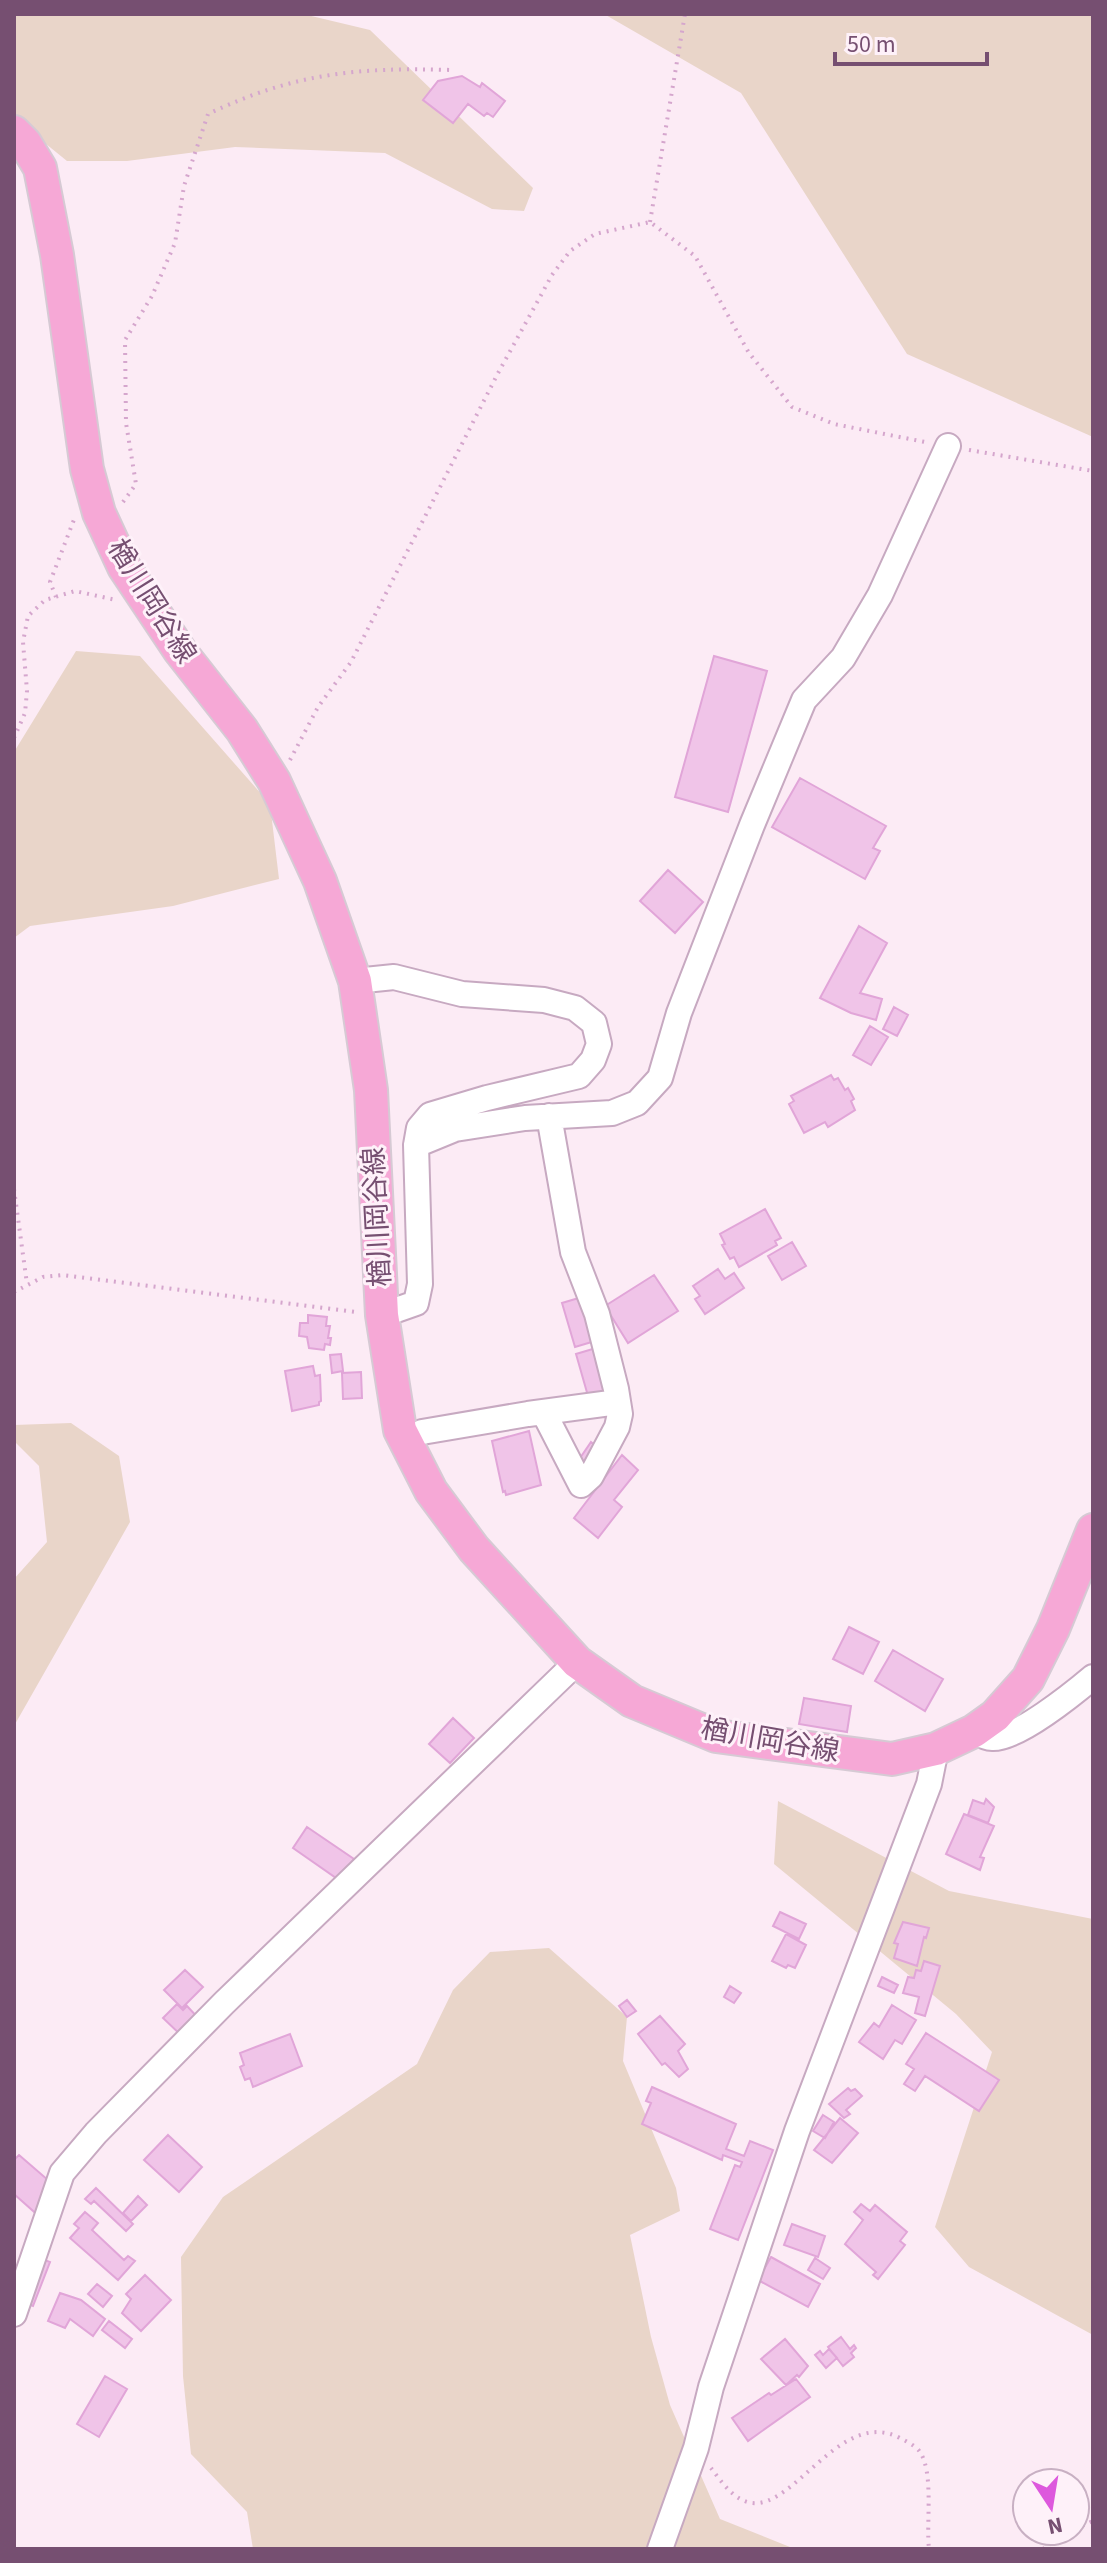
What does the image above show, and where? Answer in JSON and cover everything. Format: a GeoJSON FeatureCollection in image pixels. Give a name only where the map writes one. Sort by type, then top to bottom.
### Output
{"type":"FeatureCollection","features":[{"type":"Feature","properties":{"kind":"main road","name":"楢川岡谷線"},"geometry":{"type":"LineString","coordinates":[[14,132],[25,143],[40,168],[57,255],[87,469],[96,503],[124,567],[180,651],[242,730],[274,781],[320,881],[355,981],[371,1090],[382,1315],[400,1430],[431,1491],[474,1549],[577,1662],[632,1701],[716,1736],[892,1759],[936,1749],[974,1731],[995,1716],[1028,1679],[1053,1629],[1093,1530]]}},
{"type":"Feature","properties":{"kind":"street"},"geometry":{"type":"LineString","coordinates":[[416,1145],[455,1129],[549,1116],[612,1113],[637,1103],[660,1078],[679,1013],[804,700],[843,658],[880,595],[948,446]]}},
{"type":"Feature","properties":{"kind":"street"},"geometry":{"type":"LineString","coordinates":[[355,981],[394,977],[462,994],[544,1000],[575,1008],[594,1023],[599,1044],[593,1060],[579,1076],[430,1115],[419,1128],[416,1145],[420,1284],[416,1303],[382,1315]]}},
{"type":"Feature","properties":{"kind":"street"},"geometry":{"type":"LineString","coordinates":[[544,1413],[581,1485],[591,1476],[617,1427],[620,1414],[597,1314],[573,1252],[549,1116]]}},
{"type":"Feature","properties":{"kind":"street"},"geometry":{"type":"LineString","coordinates":[[422,1432],[618,1402]]}},
{"type":"Feature","properties":{"kind":"street"},"geometry":{"type":"LineString","coordinates":[[14,2314],[62,2173],[87,2143],[224,2003],[577,1662]]}},
{"type":"Feature","properties":{"kind":"street"},"geometry":{"type":"LineString","coordinates":[[974,1731],[990,1738],[1005,1736],[1062,1701],[1093,1677]]}},
{"type":"Feature","properties":{"kind":"street"},"geometry":{"type":"LineString","coordinates":[[660,2549],[696,2448],[711,2387],[797,2131],[929,1784],[936,1749]]}},
{"type":"Feature","properties":{"kind":"path"},"geometry":{"type":"LineString","coordinates":[[650,222],[685,14]]}},
{"type":"Feature","properties":{"kind":"path"},"geometry":{"type":"LineString","coordinates":[[56,597],[50,582],[71,521],[96,503],[125,502],[136,484],[126,423],[125,340],[152,296],[175,243],[184,186],[208,114],[246,96],[346,71],[387,68],[452,70]]}},
{"type":"Feature","properties":{"kind":"path"},"geometry":{"type":"LineString","coordinates":[[274,781],[284,771],[318,707],[351,662],[497,375],[552,275],[570,251],[595,234],[650,222],[695,256],[749,353],[792,407],[834,424],[1093,471]]}},
{"type":"Feature","properties":{"kind":"path"},"geometry":{"type":"LineString","coordinates":[[14,738],[25,713],[27,691],[23,642],[28,616],[45,600],[75,591],[117,601]]}},
{"type":"Feature","properties":{"kind":"path"},"geometry":{"type":"LineString","coordinates":[[14,1189],[27,1284]]}},
{"type":"Feature","properties":{"kind":"path"},"geometry":{"type":"LineString","coordinates":[[14,1292],[43,1277],[62,1275],[382,1315]]}},
{"type":"Feature","properties":{"kind":"path"},"geometry":{"type":"LineString","coordinates":[[696,2448],[736,2496],[750,2503],[762,2502],[777,2495],[831,2452],[857,2436],[888,2432],[920,2452],[928,2481],[929,2549]]}},
{"type":"Feature","properties":{"kind":"shaded area"},"geometry":{"type":"Polygon","coordinates":[[[14,14],[303,14],[370,30],[533,188],[524,211],[492,209],[385,153],[235,147],[127,161],[67,161],[14,118],[14,14]]]}},
{"type":"Feature","properties":{"kind":"shaded area"},"geometry":{"type":"Polygon","coordinates":[[[604,14],[1093,14],[1093,437],[907,354],[741,93],[604,14]]]}},
{"type":"Feature","properties":{"kind":"shaded area"},"geometry":{"type":"Polygon","coordinates":[[[76,651],[140,656],[270,804],[279,879],[173,906],[30,926],[14,938],[14,752],[76,651]]]}},
{"type":"Feature","properties":{"kind":"shaded area"},"geometry":{"type":"Polygon","coordinates":[[[71,1423],[119,1456],[130,1522],[14,1726],[14,1579],[47,1542],[39,1466],[14,1441],[14,1425],[71,1423]]]}},
{"type":"Feature","properties":{"kind":"shaded area"},"geometry":{"type":"Polygon","coordinates":[[[778,1801],[949,1891],[1093,1919],[1093,2335],[969,2267],[935,2227],[992,2052],[956,2014],[774,1864],[778,1801]]]}},
{"type":"Feature","properties":{"kind":"shaded area"},"geometry":{"type":"Polygon","coordinates":[[[549,1948],[627,2017],[623,2061],[676,2188],[680,2211],[630,2235],[651,2337],[670,2405],[720,2519],[795,2549],[253,2549],[247,2512],[191,2454],[183,2376],[181,2257],[223,2197],[417,2064],[453,1990],[490,1952],[549,1948]]]}},
{"type":"Feature","properties":{"kind":"building"},"geometry":{"type":"Polygon","coordinates":[[[462,76],[480,87],[482,83],[505,101],[493,117],[487,113],[484,116],[468,104],[453,123],[423,100],[438,81],[462,76]]]}},
{"type":"Feature","properties":{"kind":"building"},"geometry":{"type":"Polygon","coordinates":[[[714,656],[767,671],[728,812],[675,797],[714,656]]]}},
{"type":"Feature","properties":{"kind":"building"},"geometry":{"type":"Polygon","coordinates":[[[800,778],[886,826],[873,848],[880,851],[865,879],[772,827],[800,778]]]}},
{"type":"Feature","properties":{"kind":"building"},"geometry":{"type":"Polygon","coordinates":[[[668,870],[703,902],[675,933],[640,901],[668,870]]]}},
{"type":"Feature","properties":{"kind":"building"},"geometry":{"type":"Polygon","coordinates":[[[859,926],[887,943],[860,993],[882,999],[876,1020],[851,1013],[820,998],[859,926]]]}},
{"type":"Feature","properties":{"kind":"building"},"geometry":{"type":"Polygon","coordinates":[[[894,1007],[908,1015],[897,1036],[883,1029],[894,1007]]]}},
{"type":"Feature","properties":{"kind":"building"},"geometry":{"type":"Polygon","coordinates":[[[870,1026],[888,1037],[871,1065],[853,1055],[870,1026]]]}},
{"type":"Feature","properties":{"kind":"building"},"geometry":{"type":"Polygon","coordinates":[[[831,1075],[834,1080],[838,1078],[845,1090],[848,1088],[855,1110],[828,1127],[825,1122],[804,1133],[789,1104],[794,1101],[791,1096],[831,1075]]]}},
{"type":"Feature","properties":{"kind":"building"},"geometry":{"type":"Polygon","coordinates":[[[765,1209],[781,1238],[775,1241],[777,1245],[739,1267],[734,1257],[730,1259],[720,1234],[765,1209]]]}},
{"type":"Feature","properties":{"kind":"building"},"geometry":{"type":"Polygon","coordinates":[[[792,1242],[806,1266],[782,1280],[768,1256],[792,1242]]]}},
{"type":"Feature","properties":{"kind":"building"},"geometry":{"type":"Polygon","coordinates":[[[718,1269],[725,1279],[734,1273],[744,1288],[705,1314],[695,1299],[700,1296],[693,1286],[718,1269]]]}},
{"type":"Feature","properties":{"kind":"building"},"geometry":{"type":"Polygon","coordinates":[[[654,1275],[678,1311],[628,1343],[605,1306],[654,1275]]]}},
{"type":"Feature","properties":{"kind":"building"},"geometry":{"type":"Polygon","coordinates":[[[582,1297],[595,1341],[575,1347],[562,1303],[582,1297]]]}},
{"type":"Feature","properties":{"kind":"building"},"geometry":{"type":"Polygon","coordinates":[[[308,1315],[327,1317],[326,1326],[330,1326],[328,1338],[331,1338],[330,1345],[325,1344],[324,1350],[309,1348],[307,1337],[299,1336],[300,1323],[308,1323],[308,1315]]]}},
{"type":"Feature","properties":{"kind":"building"},"geometry":{"type":"Polygon","coordinates":[[[596,1348],[608,1390],[588,1396],[576,1354],[596,1348]]]}},
{"type":"Feature","properties":{"kind":"building"},"geometry":{"type":"Polygon","coordinates":[[[341,1354],[343,1371],[332,1373],[330,1355],[341,1354]]]}},
{"type":"Feature","properties":{"kind":"building"},"geometry":{"type":"Polygon","coordinates":[[[313,1366],[315,1376],[320,1375],[321,1401],[319,1405],[292,1411],[285,1371],[313,1366]]]}},
{"type":"Feature","properties":{"kind":"building"},"geometry":{"type":"Polygon","coordinates":[[[361,1372],[362,1398],[343,1399],[342,1373],[361,1372]]]}},
{"type":"Feature","properties":{"kind":"building"},"geometry":{"type":"Polygon","coordinates":[[[529,1431],[541,1485],[506,1495],[492,1441],[529,1431]]]}},
{"type":"Feature","properties":{"kind":"building"},"geometry":{"type":"Polygon","coordinates":[[[591,1442],[599,1448],[584,1470],[576,1464],[591,1442]]]}},
{"type":"Feature","properties":{"kind":"building"},"geometry":{"type":"Polygon","coordinates":[[[622,1455],[638,1470],[614,1500],[622,1507],[598,1538],[574,1518],[622,1455]]]}},
{"type":"Feature","properties":{"kind":"building"},"geometry":{"type":"Polygon","coordinates":[[[849,1627],[879,1642],[863,1674],[833,1659],[849,1627]]]}},
{"type":"Feature","properties":{"kind":"building"},"geometry":{"type":"Polygon","coordinates":[[[893,1650],[943,1679],[925,1711],[875,1681],[893,1650]]]}},
{"type":"Feature","properties":{"kind":"building"},"geometry":{"type":"Polygon","coordinates":[[[804,1698],[851,1706],[847,1732],[799,1724],[804,1698]]]}},
{"type":"Feature","properties":{"kind":"building"},"geometry":{"type":"Polygon","coordinates":[[[453,1718],[474,1738],[450,1763],[429,1744],[453,1718]]]}},
{"type":"Feature","properties":{"kind":"building"},"geometry":{"type":"Polygon","coordinates":[[[986,1799],[994,1807],[988,1823],[968,1815],[973,1800],[984,1804],[986,1799]]]}},
{"type":"Feature","properties":{"kind":"building"},"geometry":{"type":"Polygon","coordinates":[[[964,1814],[994,1826],[980,1857],[984,1858],[980,1870],[946,1854],[964,1814]]]}},
{"type":"Feature","properties":{"kind":"building"},"geometry":{"type":"Polygon","coordinates":[[[307,1827],[354,1859],[339,1880],[293,1848],[307,1827]]]}},
{"type":"Feature","properties":{"kind":"building"},"geometry":{"type":"Polygon","coordinates":[[[780,1912],[806,1924],[799,1939],[773,1926],[780,1912]]]}},
{"type":"Feature","properties":{"kind":"building"},"geometry":{"type":"Polygon","coordinates":[[[903,1922],[929,1928],[917,1966],[894,1958],[898,1944],[894,1943],[903,1922]]]}},
{"type":"Feature","properties":{"kind":"building"},"geometry":{"type":"Polygon","coordinates":[[[786,1934],[806,1945],[795,1968],[788,1965],[786,1968],[772,1961],[786,1934]]]}},
{"type":"Feature","properties":{"kind":"building"},"geometry":{"type":"Polygon","coordinates":[[[924,1961],[940,1966],[925,2016],[915,2013],[919,1997],[903,1993],[908,1977],[914,1978],[916,1970],[921,1971],[924,1961]]]}},
{"type":"Feature","properties":{"kind":"building"},"geometry":{"type":"Polygon","coordinates":[[[185,1970],[203,1987],[182,2008],[164,1990],[185,1970]]]}},
{"type":"Feature","properties":{"kind":"building"},"geometry":{"type":"Polygon","coordinates":[[[882,1977],[898,1985],[894,1993],[878,1986],[882,1977]]]}},
{"type":"Feature","properties":{"kind":"building"},"geometry":{"type":"Polygon","coordinates":[[[730,1986],[741,1993],[734,2003],[724,1997],[730,1986]]]}},
{"type":"Feature","properties":{"kind":"building"},"geometry":{"type":"Polygon","coordinates":[[[627,2000],[636,2011],[627,2017],[619,2006],[627,2000]]]}},
{"type":"Feature","properties":{"kind":"building"},"geometry":{"type":"Polygon","coordinates":[[[177,2004],[183,2010],[187,2006],[201,2021],[184,2038],[163,2018],[177,2004]]]}},
{"type":"Feature","properties":{"kind":"building"},"geometry":{"type":"Polygon","coordinates":[[[892,2005],[916,2020],[902,2044],[895,2040],[883,2059],[859,2042],[874,2023],[879,2027],[892,2005]]]}},
{"type":"Feature","properties":{"kind":"building"},"geometry":{"type":"Polygon","coordinates":[[[660,2016],[685,2044],[678,2051],[688,2069],[679,2077],[665,2063],[662,2065],[638,2034],[660,2016]]]}},
{"type":"Feature","properties":{"kind":"building"},"geometry":{"type":"Polygon","coordinates":[[[926,2033],[999,2080],[979,2111],[925,2076],[915,2091],[904,2084],[914,2069],[906,2064],[926,2033]]]}},
{"type":"Feature","properties":{"kind":"building"},"geometry":{"type":"Polygon","coordinates":[[[290,2034],[302,2066],[253,2087],[250,2078],[245,2080],[240,2067],[244,2065],[240,2053],[290,2034]]]}},
{"type":"Feature","properties":{"kind":"building"},"geometry":{"type":"Polygon","coordinates":[[[652,2087],[736,2124],[726,2149],[744,2156],[750,2141],[773,2150],[738,2240],[710,2229],[735,2165],[740,2167],[742,2162],[723,2155],[722,2160],[642,2124],[651,2103],[646,2101],[652,2087]]]}},
{"type":"Feature","properties":{"kind":"building"},"geometry":{"type":"Polygon","coordinates":[[[848,2088],[851,2091],[855,2089],[862,2096],[846,2110],[850,2114],[844,2118],[829,2104],[848,2088]]]}},
{"type":"Feature","properties":{"kind":"building"},"geometry":{"type":"Polygon","coordinates":[[[823,2115],[834,2122],[825,2138],[813,2131],[823,2115]]]}},
{"type":"Feature","properties":{"kind":"building"},"geometry":{"type":"Polygon","coordinates":[[[840,2118],[858,2133],[832,2163],[814,2150],[840,2118]]]}},
{"type":"Feature","properties":{"kind":"building"},"geometry":{"type":"Polygon","coordinates":[[[168,2135],[202,2167],[179,2192],[144,2160],[168,2135]]]}},
{"type":"Feature","properties":{"kind":"building"},"geometry":{"type":"Polygon","coordinates":[[[19,2155],[63,2193],[41,2218],[14,2194],[14,2160],[19,2155]]]}},
{"type":"Feature","properties":{"kind":"building"},"geometry":{"type":"Polygon","coordinates":[[[96,2188],[133,2224],[126,2231],[94,2201],[91,2204],[85,2199],[96,2188]]]}},
{"type":"Feature","properties":{"kind":"building"},"geometry":{"type":"Polygon","coordinates":[[[138,2196],[147,2205],[131,2221],[123,2213],[138,2196]]]}},
{"type":"Feature","properties":{"kind":"building"},"geometry":{"type":"Polygon","coordinates":[[[861,2204],[870,2211],[875,2205],[907,2232],[900,2241],[905,2245],[878,2279],[873,2275],[876,2272],[845,2244],[863,2220],[854,2212],[861,2204]]]}},
{"type":"Feature","properties":{"kind":"building"},"geometry":{"type":"Polygon","coordinates":[[[85,2212],[98,2223],[92,2230],[124,2260],[128,2256],[135,2261],[118,2280],[70,2238],[79,2228],[74,2224],[85,2212]]]}},
{"type":"Feature","properties":{"kind":"building"},"geometry":{"type":"Polygon","coordinates":[[[792,2224],[825,2236],[818,2257],[784,2245],[792,2224]]]}},
{"type":"Feature","properties":{"kind":"building"},"geometry":{"type":"Polygon","coordinates":[[[34,2256],[50,2262],[33,2306],[17,2300],[34,2256]]]}},
{"type":"Feature","properties":{"kind":"building"},"geometry":{"type":"Polygon","coordinates":[[[771,2257],[820,2284],[808,2307],[758,2280],[771,2257]]]}},
{"type":"Feature","properties":{"kind":"building"},"geometry":{"type":"Polygon","coordinates":[[[815,2258],[830,2268],[823,2279],[808,2270],[815,2258]]]}},
{"type":"Feature","properties":{"kind":"building"},"geometry":{"type":"Polygon","coordinates":[[[145,2275],[171,2300],[141,2331],[122,2313],[131,2299],[126,2294],[145,2275]]]}},
{"type":"Feature","properties":{"kind":"building"},"geometry":{"type":"Polygon","coordinates":[[[97,2284],[112,2296],[103,2307],[88,2294],[97,2284]]]}},
{"type":"Feature","properties":{"kind":"building"},"geometry":{"type":"Polygon","coordinates":[[[60,2293],[81,2300],[105,2319],[93,2336],[70,2319],[65,2328],[48,2321],[60,2293]]]}},
{"type":"Feature","properties":{"kind":"building"},"geometry":{"type":"Polygon","coordinates":[[[109,2321],[132,2339],[125,2348],[102,2330],[109,2321]]]}},
{"type":"Feature","properties":{"kind":"building"},"geometry":{"type":"Polygon","coordinates":[[[841,2337],[850,2349],[854,2345],[856,2348],[851,2353],[854,2357],[843,2366],[828,2347],[841,2337]]]}},
{"type":"Feature","properties":{"kind":"building"},"geometry":{"type":"Polygon","coordinates":[[[785,2339],[808,2366],[799,2377],[797,2375],[786,2385],[761,2359],[785,2339]]]}},
{"type":"Feature","properties":{"kind":"building"},"geometry":{"type":"Polygon","coordinates":[[[829,2349],[837,2358],[826,2368],[815,2355],[820,2351],[823,2355],[829,2349]]]}},
{"type":"Feature","properties":{"kind":"building"},"geometry":{"type":"Polygon","coordinates":[[[105,2376],[127,2389],[99,2437],[77,2424],[105,2376]]]}},
{"type":"Feature","properties":{"kind":"building"},"geometry":{"type":"Polygon","coordinates":[[[796,2379],[810,2397],[748,2441],[732,2418],[796,2379]]]}}]}
